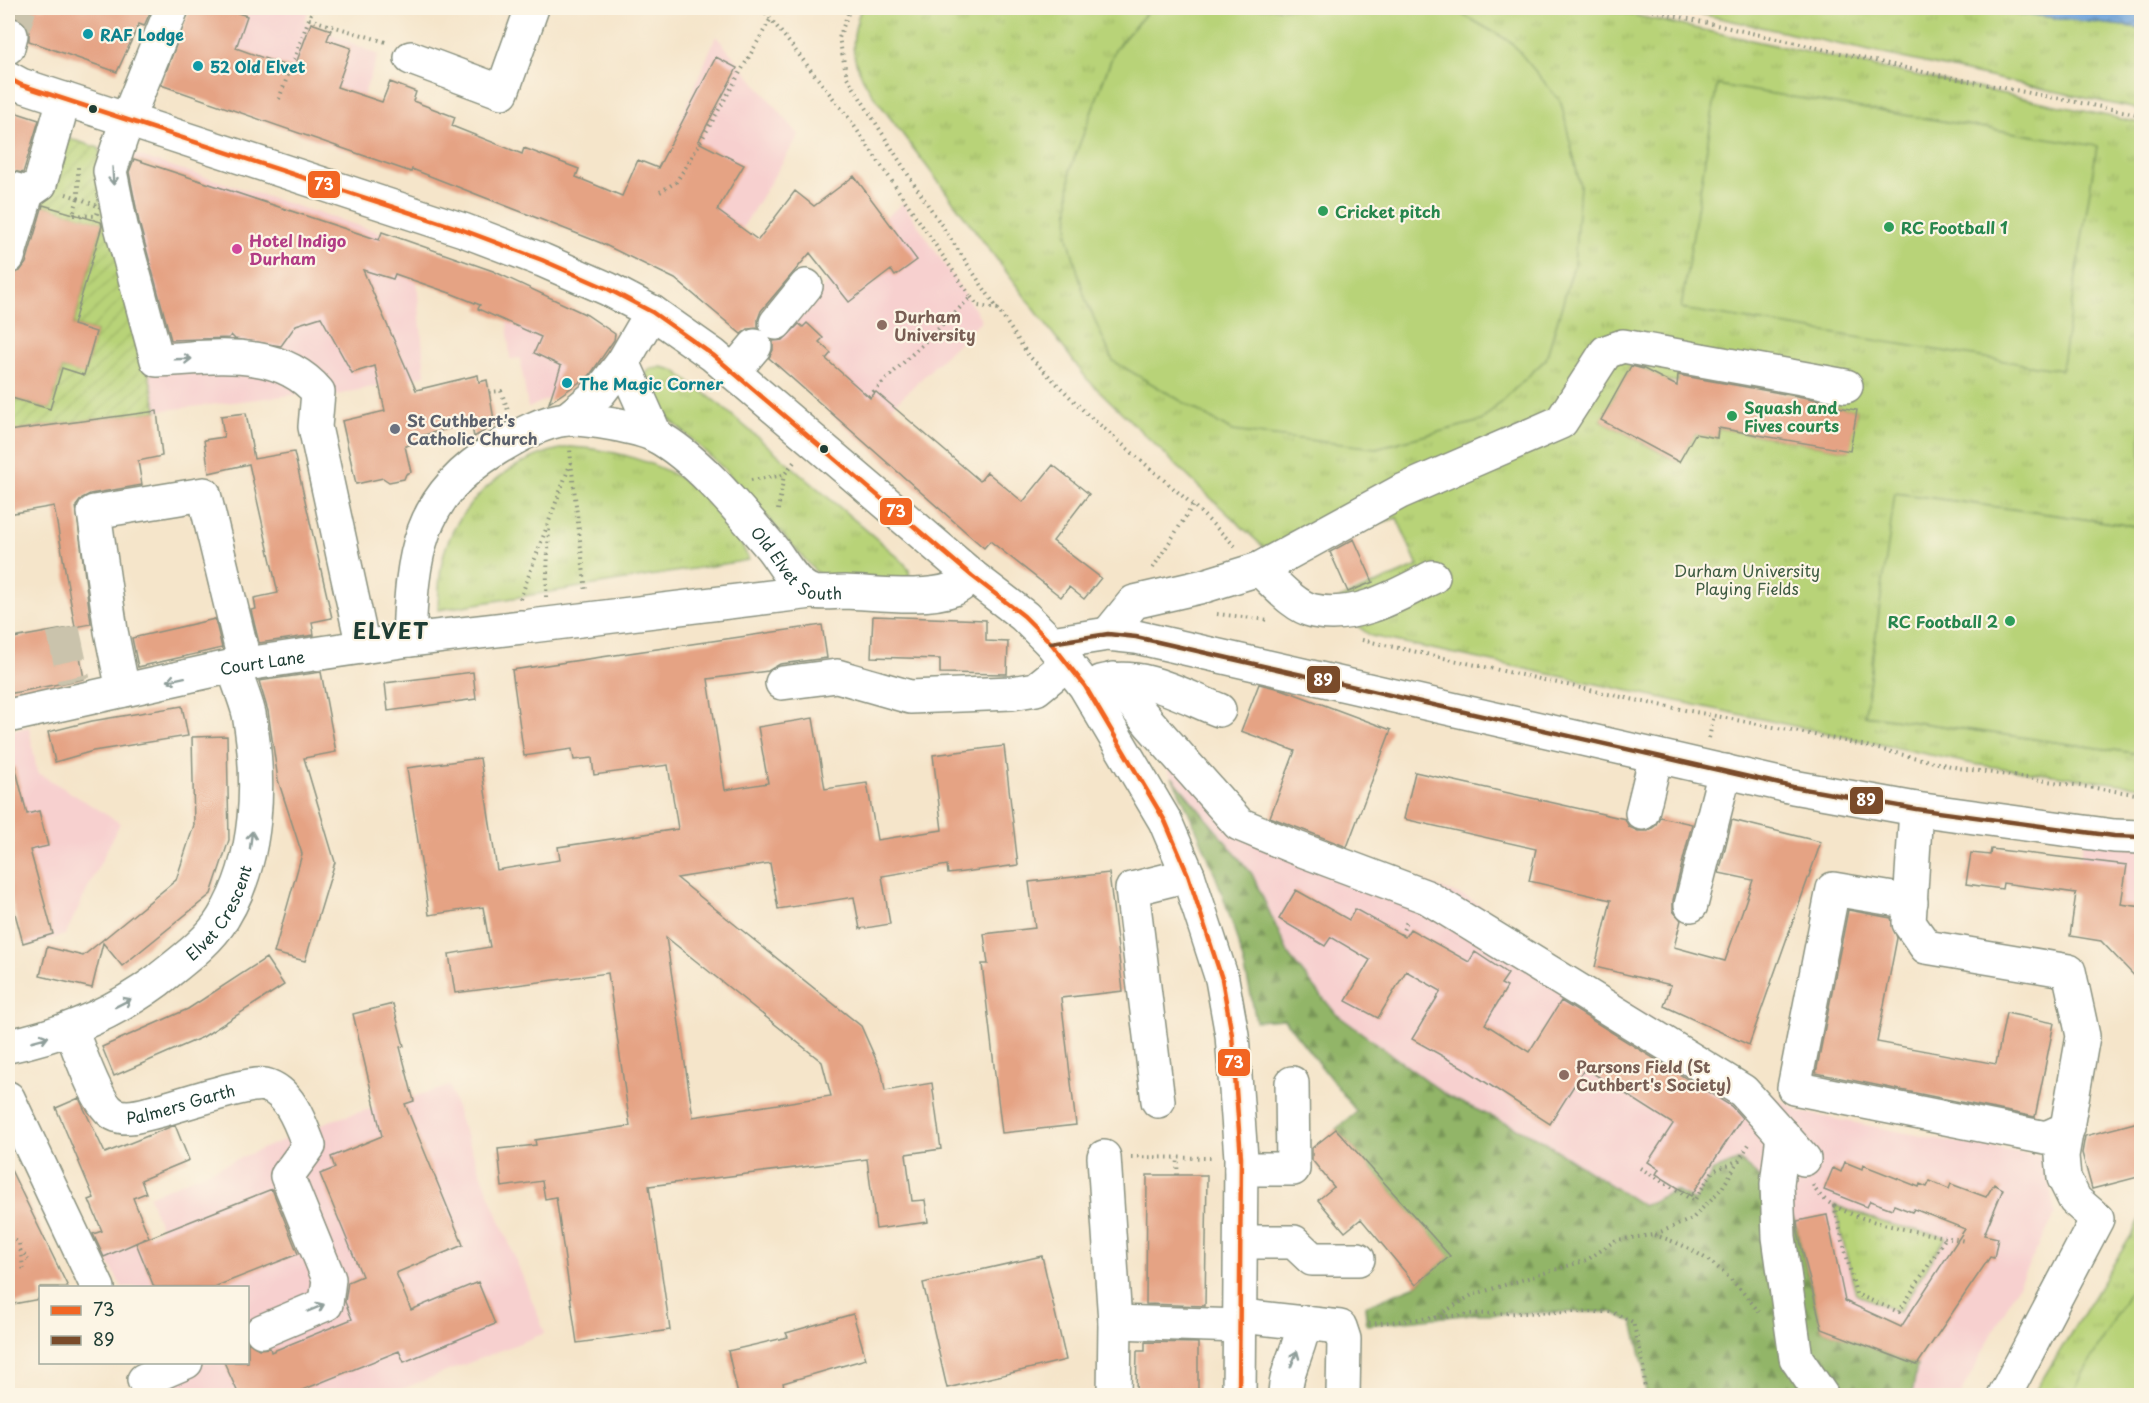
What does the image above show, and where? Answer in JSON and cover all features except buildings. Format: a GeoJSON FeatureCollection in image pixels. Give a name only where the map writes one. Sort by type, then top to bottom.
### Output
{"type":"FeatureCollection","features":[{"type":"Feature","properties":{"kind":"street"},"geometry":{"type":"LineString","coordinates":[[172,8],[127,120],[111,171],[122,226],[157,360],[237,357],[283,364],[304,376],[318,392],[315,428],[363,647]]}},
{"type":"Feature","properties":{"kind":"street"},"geometry":{"type":"LineString","coordinates":[[411,58],[502,92],[532,8]]}},
{"type":"Feature","properties":{"kind":"street"},"geometry":{"type":"LineString","coordinates":[[8,78],[21,85],[462,230],[542,260],[609,289],[652,312],[692,339],[813,438],[972,576],[1024,616],[1079,668],[1150,724],[1239,824],[1427,897],[1743,1091],[1785,1136],[1777,1184],[1779,1237],[1796,1358],[1822,1395]]}},
{"type":"Feature","properties":{"kind":"street"},"geometry":{"type":"LineString","coordinates":[[8,256],[17,190],[40,184],[64,99]]}},
{"type":"Feature","properties":{"kind":"street"},"geometry":{"type":"LineString","coordinates":[[733,372],[806,286]]}},
{"type":"Feature","properties":{"kind":"street","name":"Old Elvet South"},"geometry":{"type":"LineString","coordinates":[[409,640],[413,564],[422,529],[442,496],[467,470],[489,453],[517,436],[567,419],[600,393],[623,362],[652,312]]}},
{"type":"Feature","properties":{"kind":"street"},"geometry":{"type":"LineString","coordinates":[[782,682],[837,676],[910,697],[1012,693],[1036,689],[1079,668],[1134,602],[1204,586],[1259,569],[1400,492],[1561,422],[1606,352],[1623,346],[1846,386]]}},
{"type":"Feature","properties":{"kind":"street","name":"Old Elvet South"},"geometry":{"type":"LineString","coordinates":[[623,362],[637,399],[656,436]]}},
{"type":"Feature","properties":{"kind":"street","name":"Old Elvet South"},"geometry":{"type":"LineString","coordinates":[[567,419],[624,426],[656,436],[691,462],[771,548],[792,577],[812,592],[928,594],[955,589],[972,576]]}},
{"type":"Feature","properties":{"kind":"street","name":"Elvet Crescent"},"geometry":{"type":"LineString","coordinates":[[8,1046],[71,1029],[134,998],[186,959],[222,920],[242,882],[249,855],[255,807],[248,714],[204,494],[94,512],[111,631],[123,690]]}},
{"type":"Feature","properties":{"kind":"street"},"geometry":{"type":"LineString","coordinates":[[1259,569],[1296,601],[1314,611],[1340,611],[1378,604],[1433,577]]}},
{"type":"Feature","properties":{"kind":"street","name":"Court Lane"},"geometry":{"type":"LineString","coordinates":[[8,716],[75,691],[123,690],[239,665],[409,640],[812,592]]}},
{"type":"Feature","properties":{"kind":"street"},"geometry":{"type":"LineString","coordinates":[[1108,634],[1136,637],[1197,650],[1793,787],[1916,808],[2114,836],[2142,837]]}},
{"type":"Feature","properties":{"kind":"street"},"geometry":{"type":"LineString","coordinates":[[1079,668],[1149,682],[1219,710]]}},
{"type":"Feature","properties":{"kind":"street"},"geometry":{"type":"LineString","coordinates":[[1079,668],[1165,821],[1188,875],[1222,980],[1232,1035],[1241,1164],[1239,1395]]}},
{"type":"Feature","properties":{"kind":"street"},"geometry":{"type":"LineString","coordinates":[[1642,813],[1656,756]]}},
{"type":"Feature","properties":{"kind":"street"},"geometry":{"type":"LineString","coordinates":[[1691,905],[1725,771]]}},
{"type":"Feature","properties":{"kind":"street"},"geometry":{"type":"LineString","coordinates":[[1916,808],[1909,923],[1926,947],[2068,971],[2083,1036],[2062,1156],[2064,1178],[2075,1200],[2097,1219],[2004,1395]]}},
{"type":"Feature","properties":{"kind":"street"},"geometry":{"type":"LineString","coordinates":[[1158,1101],[1132,889],[1188,875]]}},
{"type":"Feature","properties":{"kind":"street"},"geometry":{"type":"LineString","coordinates":[[1911,902],[1833,889],[1794,1088],[2046,1138],[2068,1128]]}},
{"type":"Feature","properties":{"kind":"street","name":"Palmers Garth"},"geometry":{"type":"LineString","coordinates":[[71,1029],[104,1105],[115,1115],[131,1118],[187,1104],[238,1087],[265,1085],[286,1098],[309,1146],[287,1176],[329,1279],[326,1304],[262,1331]]}},
{"type":"Feature","properties":{"kind":"street"},"geometry":{"type":"LineString","coordinates":[[1241,1164],[1293,1169],[1292,1083]]}},
{"type":"Feature","properties":{"kind":"street"},"geometry":{"type":"LineString","coordinates":[[8,1098],[98,1286]]}},
{"type":"Feature","properties":{"kind":"street"},"geometry":{"type":"LineString","coordinates":[[1104,1157],[1115,1322],[1114,1395]]}},
{"type":"Feature","properties":{"kind":"street"},"geometry":{"type":"LineString","coordinates":[[1241,1242],[1294,1242],[1312,1259],[1358,1259]]}},
{"type":"Feature","properties":{"kind":"street"},"geometry":{"type":"LineString","coordinates":[[1115,1322],[1304,1322],[1340,1327],[1344,1338],[1342,1395]]}},
{"type":"Feature","properties":{"kind":"street"},"geometry":{"type":"LineString","coordinates":[[1285,1395],[1285,1381],[1302,1338],[1304,1322]]}},
{"type":"Feature","properties":{"kind":"street"},"geometry":{"type":"LineString","coordinates":[[144,1379],[181,1364]]}},
{"type":"Feature","properties":{"kind":"path"},"geometry":{"type":"LineString","coordinates":[[279,99],[313,8]]}},
{"type":"Feature","properties":{"kind":"path"},"geometry":{"type":"LineString","coordinates":[[762,8],[848,117],[978,306],[998,309]]}},
{"type":"Feature","properties":{"kind":"path"},"geometry":{"type":"LineString","coordinates":[[850,8],[838,38],[847,77],[1029,356],[1054,383],[1193,505],[1259,569]]}},
{"type":"Feature","properties":{"kind":"path"},"geometry":{"type":"LineString","coordinates":[[1641,8],[1928,73],[2142,115]]}},
{"type":"Feature","properties":{"kind":"path"},"geometry":{"type":"LineString","coordinates":[[309,19],[404,47],[411,58]]}},
{"type":"Feature","properties":{"kind":"path"},"geometry":{"type":"LineString","coordinates":[[660,192],[676,182],[689,162],[770,20]]}},
{"type":"Feature","properties":{"kind":"path"},"geometry":{"type":"LineString","coordinates":[[73,215],[78,198]]}},
{"type":"Feature","properties":{"kind":"path"},"geometry":{"type":"LineString","coordinates":[[868,397],[971,297]]}},
{"type":"Feature","properties":{"kind":"path"},"geometry":{"type":"LineString","coordinates":[[567,419],[589,619]]}},
{"type":"Feature","properties":{"kind":"path"},"geometry":{"type":"LineString","coordinates":[[715,486],[784,475],[813,438]]}},
{"type":"Feature","properties":{"kind":"path"},"geometry":{"type":"LineString","coordinates":[[527,627],[549,523],[561,483],[571,462]]}},
{"type":"Feature","properties":{"kind":"path"},"geometry":{"type":"LineString","coordinates":[[1134,602],[1193,505]]}},
{"type":"Feature","properties":{"kind":"path"},"geometry":{"type":"LineString","coordinates":[[527,627],[534,557],[549,523]]}},
{"type":"Feature","properties":{"kind":"path"},"geometry":{"type":"LineString","coordinates":[[1206,613],[1273,621]]}},
{"type":"Feature","properties":{"kind":"path"},"geometry":{"type":"LineString","coordinates":[[1359,640],[1649,703],[1845,741],[1959,768],[2142,795]]}},
{"type":"Feature","properties":{"kind":"path"},"geometry":{"type":"LineString","coordinates":[[1640,1168],[1694,1201],[1713,1171],[1785,1136],[1815,1189],[1833,1205],[1885,1223],[1965,1240]]}},
{"type":"Feature","properties":{"kind":"path"},"geometry":{"type":"LineString","coordinates":[[1104,1157],[1178,1157],[1241,1164]]}},
{"type":"Feature","properties":{"kind":"path"},"geometry":{"type":"LineString","coordinates":[[1177,1175],[1178,1157]]}},
{"type":"Feature","properties":{"kind":"path"},"geometry":{"type":"LineString","coordinates":[[1434,1318],[1473,1295],[1587,1260],[1616,1240],[1653,1234],[1692,1219],[1722,1188],[1739,1160]]}},
{"type":"Feature","properties":{"kind":"path"},"geometry":{"type":"LineString","coordinates":[[1833,1205],[1856,1294],[1899,1312],[1946,1237]]}},
{"type":"Feature","properties":{"kind":"path"},"geometry":{"type":"LineString","coordinates":[[1653,1234],[1680,1243],[1708,1258],[1734,1282],[1762,1314]]}},
{"type":"Feature","properties":{"kind":"path"},"geometry":{"type":"LineString","coordinates":[[15,1240],[19,1243],[24,1272]]}},
{"type":"Feature","properties":{"kind":"path"},"geometry":{"type":"LineString","coordinates":[[19,1250],[28,1260]]}},
{"type":"Feature","properties":{"kind":"path"},"geometry":{"type":"LineString","coordinates":[[1367,1325],[1473,1314],[1612,1312],[1633,1322],[1644,1367],[1646,1395]]}},
{"type":"Feature","properties":{"kind":"shaded area"},"geometry":{"type":"Polygon","coordinates":[[[250,8],[309,8],[305,22],[378,55],[344,150],[216,104],[250,8]]]}},
{"type":"Feature","properties":{"kind":"shaded area"},"geometry":{"type":"Polygon","coordinates":[[[716,36],[799,135],[737,237],[694,293],[644,263],[660,169],[716,36]]]}},
{"type":"Feature","properties":{"kind":"shaded area"},"geometry":{"type":"Polygon","coordinates":[[[99,148],[136,155],[428,248],[417,282],[425,375],[332,396],[318,392],[157,411],[99,148]]]}},
{"type":"Feature","properties":{"kind":"shaded area","name":"Durham University"},"geometry":{"type":"Polygon","coordinates":[[[903,203],[982,320],[892,407],[861,441],[827,410],[851,383],[826,359],[801,387],[763,353],[886,217],[903,203]]]}},
{"type":"Feature","properties":{"kind":"shaded area"},"geometry":{"type":"Polygon","coordinates":[[[512,280],[587,315],[615,334],[611,354],[576,386],[528,408],[520,358],[510,359],[507,320],[512,280]]]}},
{"type":"Feature","properties":{"kind":"shaded area"},"geometry":{"type":"Polygon","coordinates":[[[29,727],[37,772],[120,823],[65,935],[27,946],[8,869],[8,731],[29,727]]]}},
{"type":"Feature","properties":{"kind":"shaded area","name":"Parsons Field (St Cuthbert's Society)"},"geometry":{"type":"Polygon","coordinates":[[[1145,735],[1238,806],[1345,853],[1470,899],[1570,966],[1800,1112],[1937,1139],[2047,1157],[2055,1215],[1960,1395],[1912,1395],[1643,1206],[1538,1138],[1436,1102],[1284,1019],[1256,1021],[1247,970],[1233,919],[1207,848],[1172,777],[1145,735]]]}},
{"type":"Feature","properties":{"kind":"shaded area"},"geometry":{"type":"Polygon","coordinates":[[[2083,841],[2141,845],[2141,984],[2102,941],[2070,936],[2083,841]]]}},
{"type":"Feature","properties":{"kind":"shaded area"},"geometry":{"type":"Polygon","coordinates":[[[450,1086],[459,1118],[545,1333],[387,1395],[180,1395],[163,1364],[249,1364],[249,1286],[121,1286],[106,1258],[161,1229],[149,1196],[329,1121],[450,1086]]]}},
{"type":"Feature","properties":{"kind":"green space","name":"Durham University Playing Fields"},"geometry":{"type":"Polygon","coordinates":[[[861,8],[1151,8],[1115,49],[1376,448],[1481,420],[1546,359],[1511,42],[1451,8],[1600,8],[2141,123],[2141,527],[1896,493],[1865,715],[2141,754],[2141,787],[1973,764],[1371,636],[1328,604],[1418,566],[1397,518],[1332,536],[1282,564],[1087,379],[873,95],[856,63],[853,43],[861,8]],[[1633,363],[1601,420],[1678,462],[1695,434],[1717,438],[1718,428],[1849,451],[1857,410],[1819,404],[1820,397],[1679,374],[1677,382],[1664,380],[1633,363]]]}},
{"type":"Feature","properties":{"kind":"green space","name":"Cricket pitch"},"geometry":{"type":"Polygon","coordinates":[[[1151,8],[1451,8],[1511,42],[1561,102],[1580,185],[1574,265],[1546,359],[1481,421],[1376,448],[1232,431],[1113,361],[1085,298],[1068,237],[1070,170],[1115,49],[1151,8]]]}},
{"type":"Feature","properties":{"kind":"green space"},"geometry":{"type":"Polygon","coordinates":[[[1673,8],[1970,8],[2141,28],[2141,110],[1673,8]]]}},
{"type":"Feature","properties":{"kind":"green space","name":"RC Football 1"},"geometry":{"type":"Polygon","coordinates":[[[1717,85],[2097,146],[2061,370],[1681,309],[1717,85]]]}},
{"type":"Feature","properties":{"kind":"green space"},"geometry":{"type":"Polygon","coordinates":[[[64,137],[99,148],[157,411],[8,431],[8,397],[50,409],[62,368],[84,374],[96,332],[73,325],[103,223],[42,205],[64,137]]]}},
{"type":"Feature","properties":{"kind":"green space"},"geometry":{"type":"Polygon","coordinates":[[[661,367],[674,370],[720,405],[899,558],[907,566],[909,572],[907,582],[827,579],[817,573],[724,469],[662,412],[644,375],[651,368],[661,367]]]}},
{"type":"Feature","properties":{"kind":"green space"},"geometry":{"type":"Polygon","coordinates":[[[570,447],[627,456],[682,479],[719,508],[734,530],[749,560],[438,610],[440,578],[446,547],[466,510],[479,494],[512,469],[531,459],[570,447]]]}},
{"type":"Feature","properties":{"kind":"green space","name":"RC Football 2"},"geometry":{"type":"Polygon","coordinates":[[[1895,493],[2141,527],[2141,754],[1865,715],[1895,493]]]}},
{"type":"Feature","properties":{"kind":"green space"},"geometry":{"type":"Polygon","coordinates":[[[1172,777],[1252,874],[1290,957],[1336,1014],[1449,1097],[1538,1138],[1643,1206],[1675,1190],[1694,1201],[1713,1171],[1739,1160],[1769,1185],[1795,1222],[1822,1329],[1917,1365],[1912,1395],[1645,1395],[1644,1367],[1633,1322],[1612,1312],[1473,1314],[1367,1325],[1365,1306],[1416,1285],[1449,1256],[1336,1129],[1357,1112],[1284,1019],[1256,1021],[1242,957],[1223,896],[1172,777]]]}},
{"type":"Feature","properties":{"kind":"green space"},"geometry":{"type":"Polygon","coordinates":[[[1834,1205],[1885,1223],[1946,1237],[1899,1312],[1856,1294],[1834,1205]]]}},
{"type":"Feature","properties":{"kind":"green space"},"geometry":{"type":"Polygon","coordinates":[[[2141,1219],[2141,1395],[2032,1396],[2137,1226],[2141,1219]]]}},
{"type":"Feature","properties":{"kind":"green space"},"geometry":{"type":"Polygon","coordinates":[[[2141,1271],[2141,1395],[2071,1395],[2141,1271]]]}},
{"type":"Feature","properties":{"kind":"water"},"geometry":{"type":"Polygon","coordinates":[[[1970,8],[2141,8],[2141,28],[1970,8]]]}},
{"type":"Feature","properties":{"kind":"tunnel"},"geometry":{"type":"LineString","coordinates":[[11,35],[20,8]]}},
{"type":"Feature","properties":{"kind":"tunnel"},"geometry":{"type":"LineString","coordinates":[[63,629],[74,681]]}},
{"type":"Feature","properties":{"kind":"transit line","name":"73"},"geometry":{"type":"LineString","coordinates":[[8,78],[21,85],[463,230],[542,260],[608,289],[652,312],[713,355],[972,576],[1024,616],[1051,643],[1085,686],[1165,821],[1188,875],[1222,979],[1232,1035],[1241,1158],[1239,1396]]}},
{"type":"Feature","properties":{"kind":"transit line","name":"89"},"geometry":{"type":"LineString","coordinates":[[1051,643],[1108,634],[1136,637],[1793,787],[1916,809],[2114,836],[2142,837]]}},
{"type":"Feature","properties":{"kind":"place","name":"RAF Lodge"},"geometry":{"type":"Point","coordinates":[88,34]}},
{"type":"Feature","properties":{"kind":"place","name":"52 Old Elvet"},"geometry":{"type":"Point","coordinates":[198,66]}},
{"type":"Feature","properties":{"kind":"place","name":"Cricket pitch"},"geometry":{"type":"Point","coordinates":[1323,211]}},
{"type":"Feature","properties":{"kind":"place","name":"RC Football 1"},"geometry":{"type":"Point","coordinates":[1889,227]}},
{"type":"Feature","properties":{"kind":"place","name":"Hotel Indigo Durham"},"geometry":{"type":"Point","coordinates":[237,249]}},
{"type":"Feature","properties":{"kind":"place","name":"Durham University"},"geometry":{"type":"Point","coordinates":[882,325]}},
{"type":"Feature","properties":{"kind":"place","name":"The Magic Corner"},"geometry":{"type":"Point","coordinates":[567,383]}},
{"type":"Feature","properties":{"kind":"place","name":"Squash and Fives courts"},"geometry":{"type":"Point","coordinates":[1732,416]}},
{"type":"Feature","properties":{"kind":"place","name":"St Cuthbert's Catholic Church"},"geometry":{"type":"Point","coordinates":[395,429]}},
{"type":"Feature","properties":{"kind":"place","name":"RC Football 2"},"geometry":{"type":"Point","coordinates":[2010,621]}},
{"type":"Feature","properties":{"kind":"place","name":"Parsons Field (St Cuthbert's Society)"},"geometry":{"type":"Point","coordinates":[1564,1075]}},
{"type":"Feature","properties":{"kind":"district","name":"ELVET"},"geometry":{"type":"Point","coordinates":[391,629]}}]}
